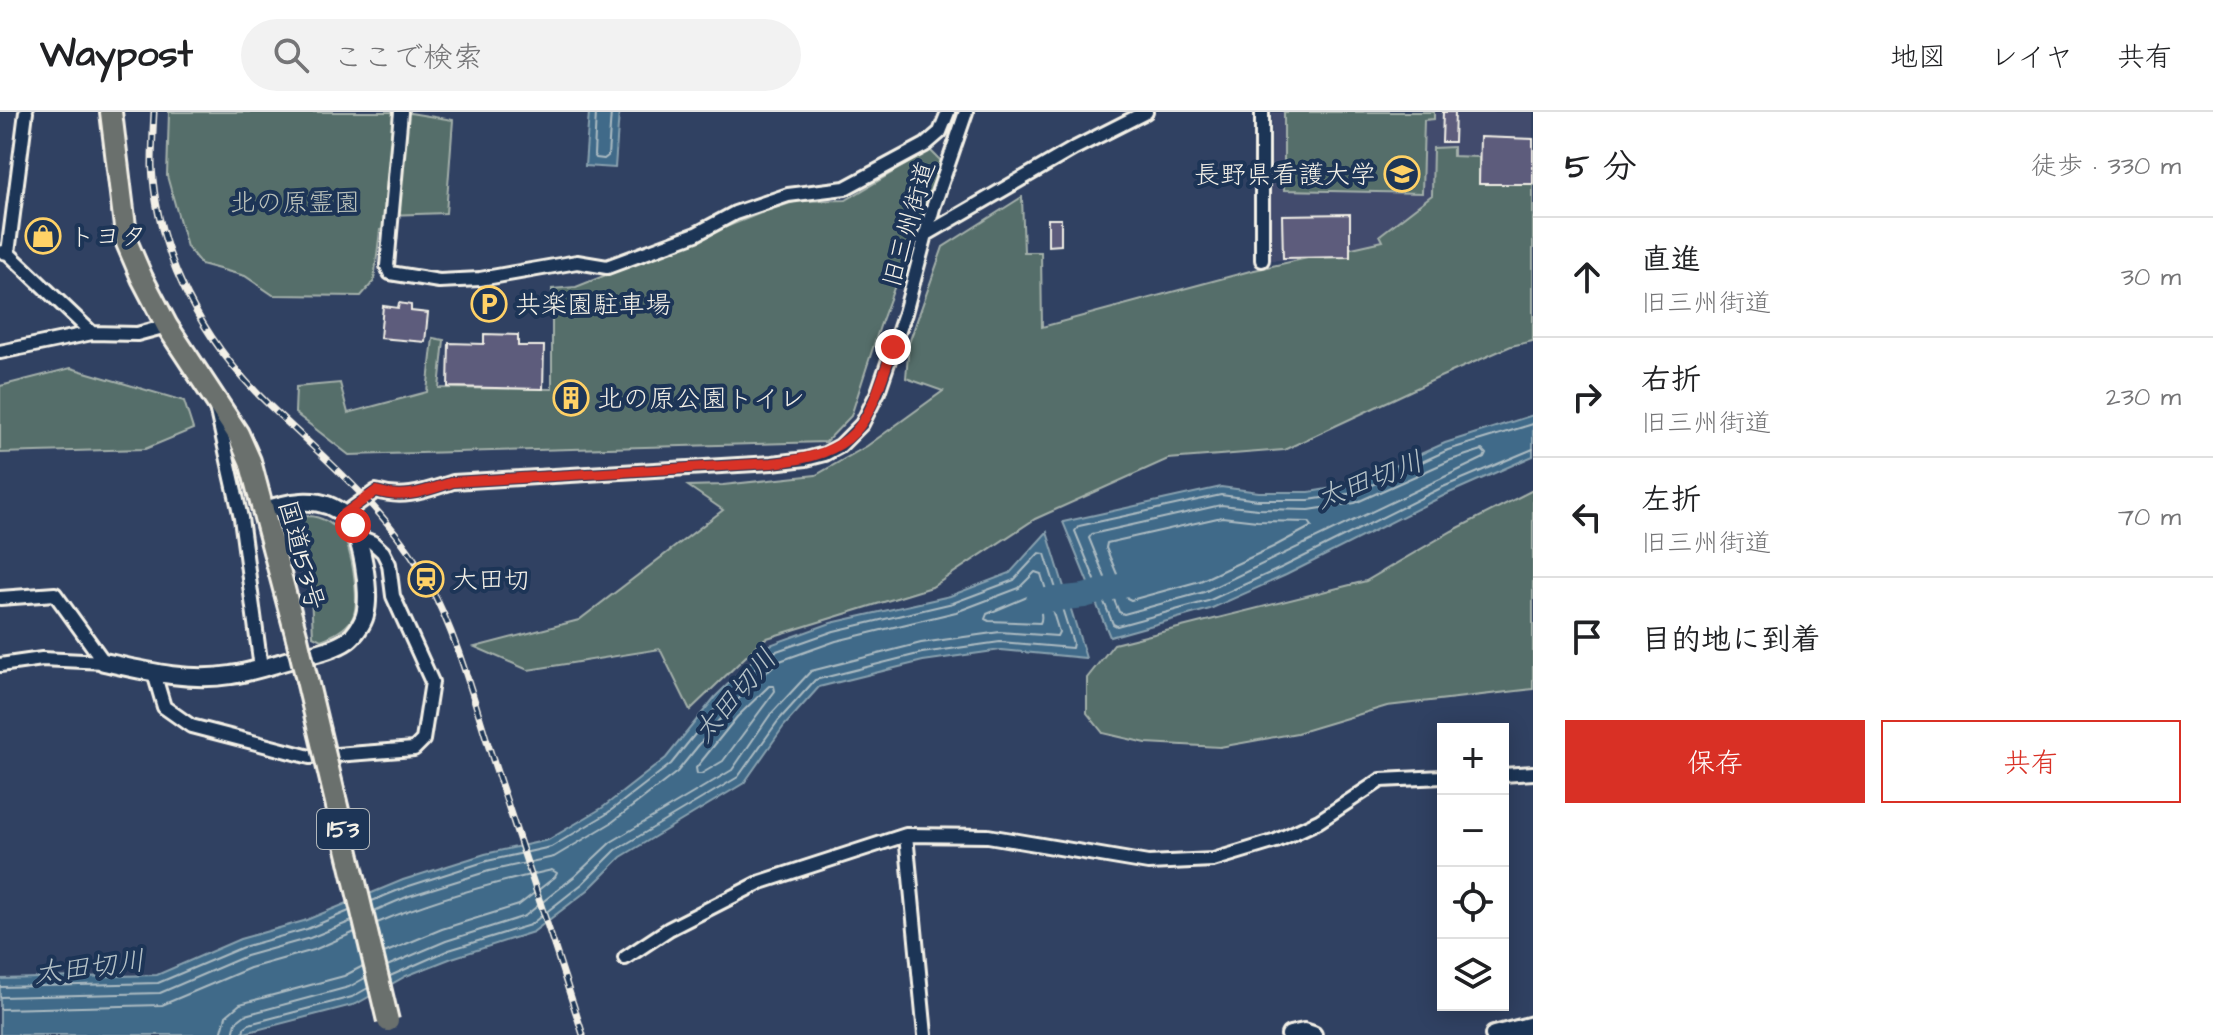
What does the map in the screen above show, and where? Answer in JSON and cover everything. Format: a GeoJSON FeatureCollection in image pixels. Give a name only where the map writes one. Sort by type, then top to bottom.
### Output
{"type":"FeatureCollection","features":[{"type":"Feature","properties":{"kind":"highway","name":"国道153号"},"geometry":{"type":"LineString","coordinates":[[111,112],[127,243],[167,326],[238,434],[250,461],[297,638],[390,1028]]}},
{"type":"Feature","properties":{"kind":"street"},"geometry":{"type":"LineString","coordinates":[[26,112],[4,252],[92,333]]}},
{"type":"Feature","properties":{"kind":"street"},"geometry":{"type":"LineString","coordinates":[[401,112],[387,266],[390,273],[439,281],[480,279],[577,262],[607,267],[696,234],[735,213],[788,195],[845,188],[925,145],[940,132],[948,112]]}},
{"type":"Feature","properties":{"kind":"street","name":"旧三州街道"},"geometry":{"type":"LineString","coordinates":[[344,514],[376,491],[392,496],[408,496],[453,482],[772,463],[806,459],[840,446],[862,424],[878,392],[966,112]]}},
{"type":"Feature","properties":{"kind":"street"},"geometry":{"type":"LineString","coordinates":[[925,235],[1073,149],[1146,112]]}},
{"type":"Feature","properties":{"kind":"street"},"geometry":{"type":"LineString","coordinates":[[1262,112],[1262,260]]}},
{"type":"Feature","properties":{"kind":"street"},"geometry":{"type":"LineString","coordinates":[[0,352],[92,333],[137,334],[167,326]]}},
{"type":"Feature","properties":{"kind":"street"},"geometry":{"type":"LineString","coordinates":[[216,399],[224,452],[241,518],[261,668]]}},
{"type":"Feature","properties":{"kind":"street"},"geometry":{"type":"LineString","coordinates":[[0,665],[42,659],[104,662],[154,673],[209,678],[261,668],[347,640],[365,617],[367,599],[357,536],[344,514],[309,500],[264,510]]}},
{"type":"Feature","properties":{"kind":"street"},"geometry":{"type":"LineString","coordinates":[[154,673],[164,707],[191,726],[310,757],[414,749],[423,740],[432,682],[393,596],[389,564],[383,552],[372,542],[357,536]]}},
{"type":"Feature","properties":{"kind":"street"},"geometry":{"type":"LineString","coordinates":[[0,598],[55,594],[104,662]]}},
{"type":"Feature","properties":{"kind":"street"},"geometry":{"type":"LineString","coordinates":[[1509,775],[1533,773]]}},
{"type":"Feature","properties":{"kind":"street"},"geometry":{"type":"LineString","coordinates":[[625,958],[669,929],[761,882],[906,835],[988,836],[1148,863],[1213,860],[1276,841],[1319,821],[1381,780],[1437,777]]}},
{"type":"Feature","properties":{"kind":"street"},"geometry":{"type":"LineString","coordinates":[[906,835],[925,1035]]}},
{"type":"Feature","properties":{"kind":"street"},"geometry":{"type":"LineString","coordinates":[[1494,1035],[1533,1025]]}},
{"type":"Feature","properties":{"kind":"street"},"geometry":{"type":"LineString","coordinates":[[1290,1035],[1304,1032],[1313,1035]]}},
{"type":"Feature","properties":{"kind":"shaded area","name":"長野県看護大学"},"geometry":{"type":"Polygon","coordinates":[[[1272,112],[1533,112],[1533,236],[1358,261],[1270,260],[1272,112]]]}},
{"type":"Feature","properties":{"kind":"green space","name":"北の原霊園"},"geometry":{"type":"Polygon","coordinates":[[[169,112],[404,112],[453,120],[446,213],[388,215],[387,229],[380,230],[374,281],[361,296],[273,295],[245,276],[201,264],[187,247],[167,176],[169,112]]]}},
{"type":"Feature","properties":{"kind":"green space"},"geometry":{"type":"Polygon","coordinates":[[[1284,112],[1434,112],[1434,119],[1424,120],[1422,193],[1284,190],[1284,112]]]}},
{"type":"Feature","properties":{"kind":"green space"},"geometry":{"type":"Polygon","coordinates":[[[1453,147],[1453,156],[1479,157],[1479,184],[1533,184],[1533,341],[1511,346],[1440,377],[1284,450],[1168,459],[1035,519],[932,587],[764,639],[690,710],[660,649],[528,670],[475,647],[579,620],[723,510],[688,486],[816,475],[867,446],[943,391],[906,378],[909,343],[943,247],[1022,197],[1024,252],[1041,252],[1042,327],[1250,271],[1383,241],[1380,235],[1432,195],[1433,148],[1453,147]]]}},
{"type":"Feature","properties":{"kind":"green space"},"geometry":{"type":"Polygon","coordinates":[[[930,150],[941,161],[880,326],[851,416],[826,442],[349,455],[295,413],[296,387],[340,383],[348,413],[427,392],[433,338],[444,340],[439,388],[552,389],[552,289],[576,287],[797,201],[846,200],[930,150]]]}},
{"type":"Feature","properties":{"kind":"green space"},"geometry":{"type":"Polygon","coordinates":[[[71,368],[184,401],[193,429],[145,449],[0,453],[0,386],[71,368]]]}},
{"type":"Feature","properties":{"kind":"green space"},"geometry":{"type":"Polygon","coordinates":[[[1533,490],[1533,689],[1387,706],[1297,733],[1220,747],[1146,743],[1103,733],[1087,713],[1087,678],[1114,644],[1366,581],[1452,531],[1533,490]]]}},
{"type":"Feature","properties":{"kind":"green space"},"geometry":{"type":"Polygon","coordinates":[[[303,517],[326,521],[341,533],[349,550],[354,575],[356,601],[352,619],[342,629],[321,640],[313,636],[311,594],[292,541],[292,527],[303,517]]]}},
{"type":"Feature","properties":{"kind":"water"},"geometry":{"type":"Polygon","coordinates":[[[589,112],[619,112],[615,168],[585,166],[589,112]]]}},
{"type":"Feature","properties":{"kind":"water"},"geometry":{"type":"Polygon","coordinates":[[[1533,415],[1533,456],[1447,494],[1286,575],[1210,609],[1110,637],[1063,522],[1221,487],[1259,492],[1309,492],[1352,485],[1445,443],[1533,415]]]}},
{"type":"Feature","properties":{"kind":"water"},"geometry":{"type":"Polygon","coordinates":[[[1047,532],[1086,658],[1001,650],[923,661],[819,687],[784,726],[744,783],[621,857],[588,890],[533,932],[406,976],[356,1004],[237,1035],[0,1035],[0,979],[157,975],[240,939],[304,921],[403,880],[485,854],[548,840],[602,808],[666,758],[715,697],[767,646],[831,623],[950,596],[1010,573],[1047,532]]]}},
{"type":"Feature","properties":{"kind":"building"},"geometry":{"type":"Polygon","coordinates":[[[1443,112],[1455,112],[1454,142],[1442,142],[1443,112]]]}},
{"type":"Feature","properties":{"kind":"building"},"geometry":{"type":"Polygon","coordinates":[[[1480,137],[1533,139],[1533,184],[1479,184],[1480,137]]]}},
{"type":"Feature","properties":{"kind":"building"},"geometry":{"type":"Polygon","coordinates":[[[1350,214],[1350,257],[1283,258],[1282,215],[1350,214]]]}},
{"type":"Feature","properties":{"kind":"building"},"geometry":{"type":"Polygon","coordinates":[[[1048,219],[1061,219],[1061,245],[1048,246],[1048,219]]]}},
{"type":"Feature","properties":{"kind":"building"},"geometry":{"type":"Polygon","coordinates":[[[399,303],[411,305],[411,311],[428,313],[425,342],[380,338],[383,306],[398,308],[399,303]]]}},
{"type":"Feature","properties":{"kind":"building"},"geometry":{"type":"Polygon","coordinates":[[[484,334],[518,335],[518,346],[544,346],[543,389],[448,387],[449,343],[484,344],[484,334]]]}},
{"type":"Feature","properties":{"kind":"waterway","name":"太田切川"},"geometry":{"type":"LineString","coordinates":[[1038,601],[1084,596],[1123,585]]}},
{"type":"Feature","properties":{"kind":"railway"},"geometry":{"type":"LineString","coordinates":[[154,112],[152,166],[163,233],[174,265],[205,326],[246,381],[377,510],[413,558],[449,626],[583,1035]]}},
{"type":"Feature","properties":{"kind":"place","name":"長野県看護大学"},"geometry":{"type":"Point","coordinates":[1402,174]}},
{"type":"Feature","properties":{"kind":"place","name":"トヨタ"},"geometry":{"type":"Point","coordinates":[43,236]}},
{"type":"Feature","properties":{"kind":"place","name":"共楽園駐車場"},"geometry":{"type":"Point","coordinates":[489,304]}},
{"type":"Feature","properties":{"kind":"place","name":"北の原公園トイレ"},"geometry":{"type":"Point","coordinates":[571,398]}},
{"type":"Feature","properties":{"kind":"place","name":"大田切"},"geometry":{"type":"Point","coordinates":[426,579]}},
{"type":"Feature","properties":{"kind":"route"},"geometry":{"type":"LineString","coordinates":[[353,525],[344,514],[376,491],[392,496],[408,496],[453,482],[772,463],[825,454],[840,446],[862,424],[878,392],[893,347]]}}]}
